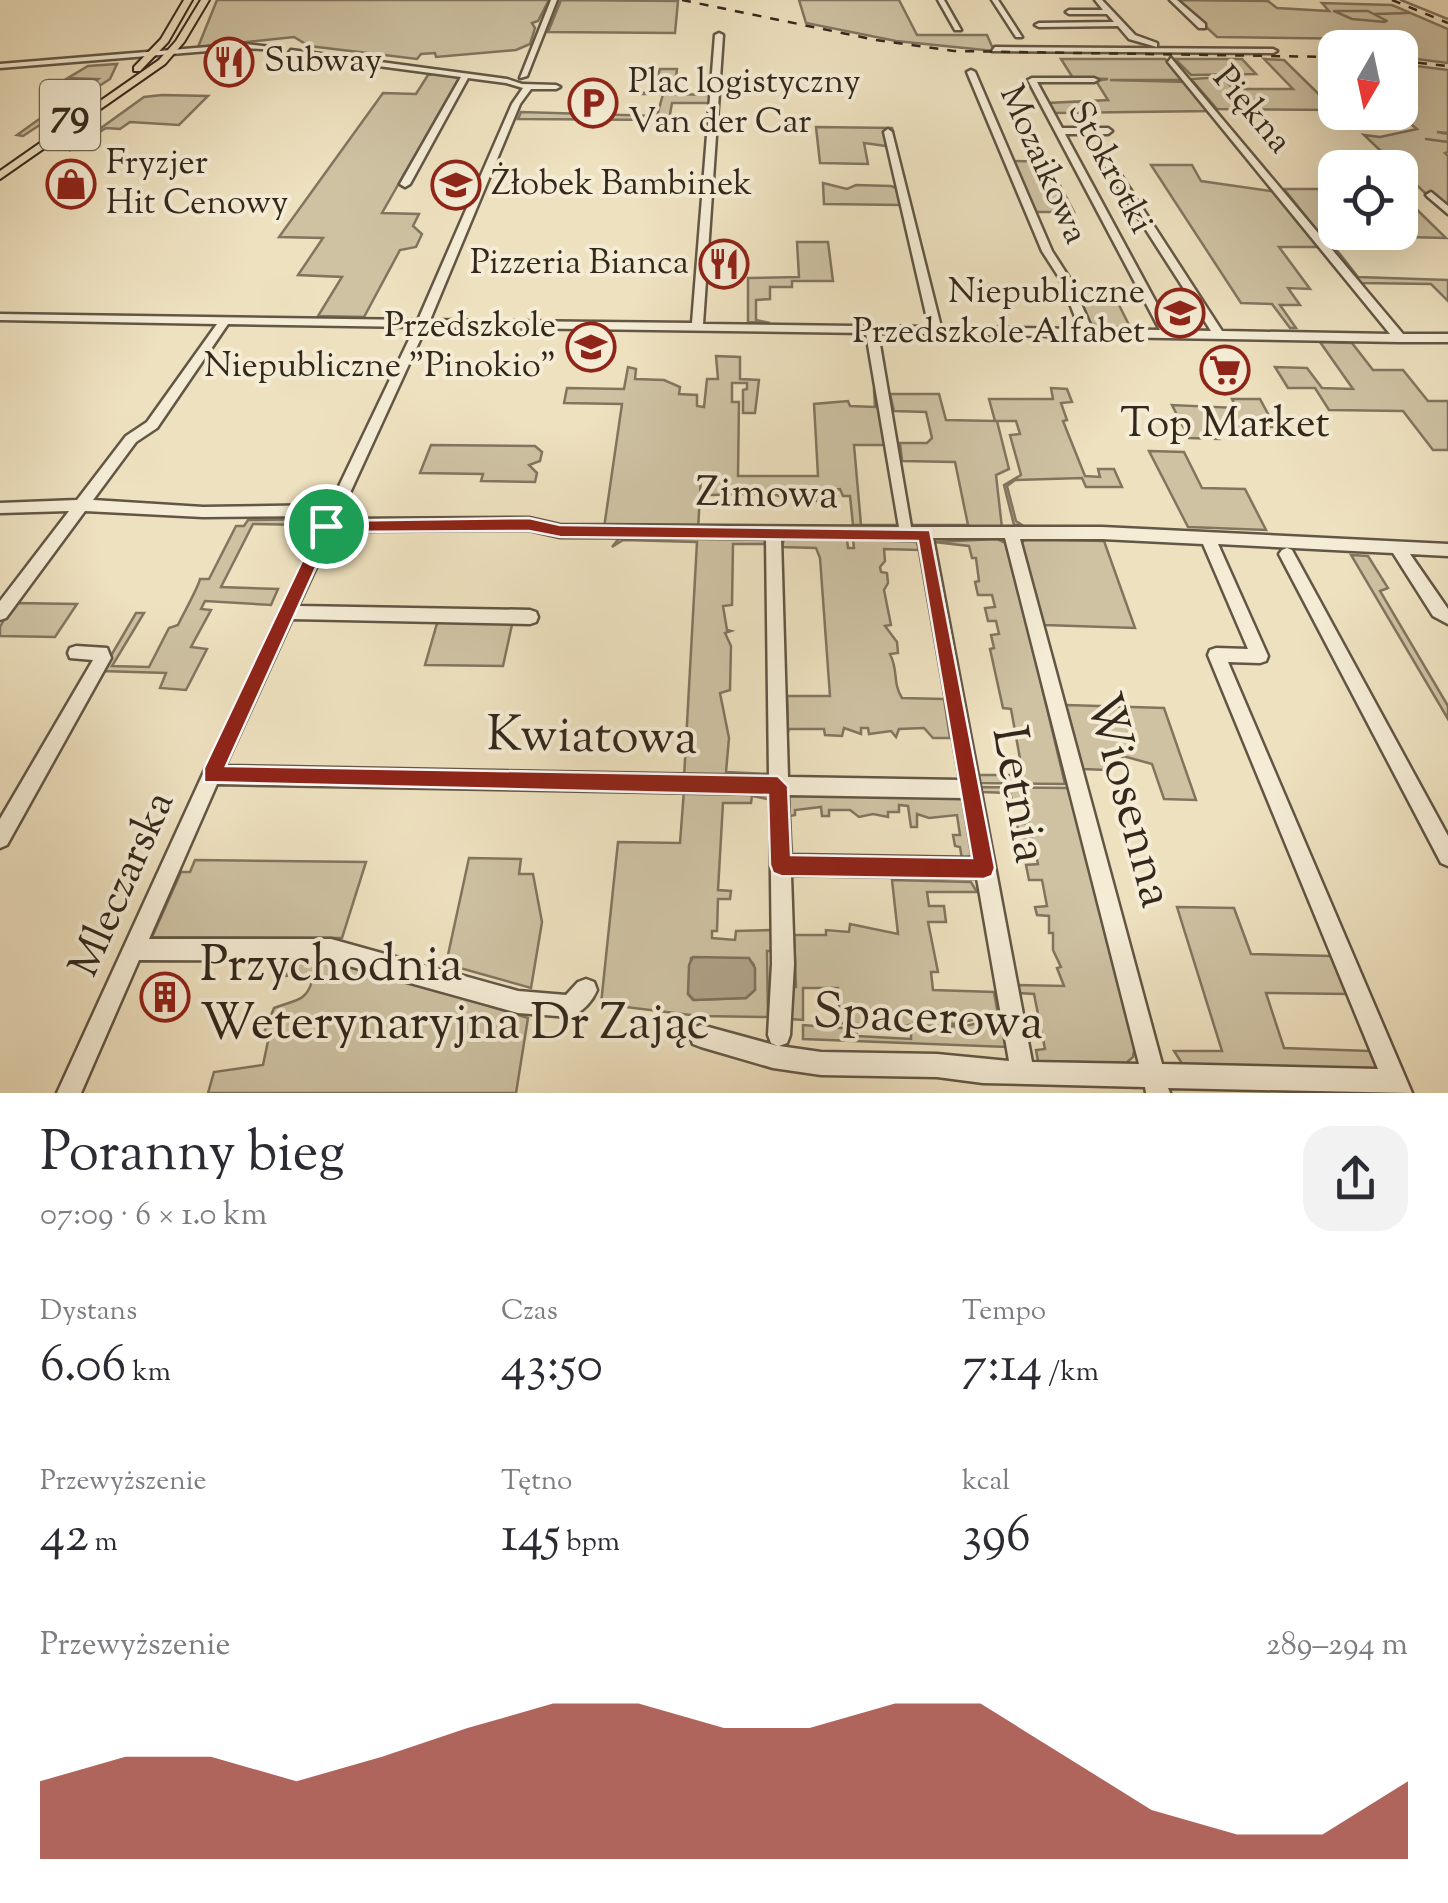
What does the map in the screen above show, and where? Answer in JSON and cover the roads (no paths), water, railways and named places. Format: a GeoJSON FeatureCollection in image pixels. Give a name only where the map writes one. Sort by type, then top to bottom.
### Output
{"type":"FeatureCollection","features":[{"type":"Feature","properties":{"kind":"main road","name":"79"},"geometry":{"type":"LineString","coordinates":[[0,162],[139,68],[150,58],[188,0]]}},
{"type":"Feature","properties":{"kind":"main road","name":"79"},"geometry":{"type":"LineString","coordinates":[[0,176],[150,58],[171,54],[205,0]]}},
{"type":"Feature","properties":{"kind":"main road"},"geometry":{"type":"LineString","coordinates":[[126,60],[139,68]]}},
{"type":"Feature","properties":{"kind":"street","name":"Mleczarska"},"geometry":{"type":"LineString","coordinates":[[69,1093],[422,324],[524,84],[554,0]]}},
{"type":"Feature","properties":{"kind":"street"},"geometry":{"type":"LineString","coordinates":[[941,0],[958,28]]}},
{"type":"Feature","properties":{"kind":"street"},"geometry":{"type":"LineString","coordinates":[[995,0],[1019,36]]}},
{"type":"Feature","properties":{"kind":"street"},"geometry":{"type":"LineString","coordinates":[[1098,0],[1132,37],[1162,50]]}},
{"type":"Feature","properties":{"kind":"street"},"geometry":{"type":"LineString","coordinates":[[1173,0],[1202,26]]}},
{"type":"Feature","properties":{"kind":"street"},"geometry":{"type":"LineString","coordinates":[[1069,12],[1108,12]]}},
{"type":"Feature","properties":{"kind":"street"},"geometry":{"type":"LineString","coordinates":[[1039,25],[1120,24]]}},
{"type":"Feature","properties":{"kind":"street"},"geometry":{"type":"LineString","coordinates":[[697,328],[719,35]]}},
{"type":"Feature","properties":{"kind":"street"},"geometry":{"type":"LineString","coordinates":[[995,49],[1273,51]]}},
{"type":"Feature","properties":{"kind":"street"},"geometry":{"type":"LineString","coordinates":[[171,54],[293,50],[477,73],[508,73],[530,62]]}},
{"type":"Feature","properties":{"kind":"street"},"geometry":{"type":"LineString","coordinates":[[0,68],[150,58]]}},
{"type":"Feature","properties":{"kind":"street"},"geometry":{"type":"LineString","coordinates":[[0,68],[150,58]]}},
{"type":"Feature","properties":{"kind":"street","name":"Piękna"},"geometry":{"type":"LineString","coordinates":[[1171,60],[1400,338]]}},
{"type":"Feature","properties":{"kind":"street"},"geometry":{"type":"LineString","coordinates":[[422,67],[524,84]]}},
{"type":"Feature","properties":{"kind":"street","name":"Mozaikowa"},"geometry":{"type":"LineString","coordinates":[[971,72],[1046,251],[1065,279],[1088,334]]}},
{"type":"Feature","properties":{"kind":"street"},"geometry":{"type":"LineString","coordinates":[[477,73],[524,84]]}},
{"type":"Feature","properties":{"kind":"street"},"geometry":{"type":"LineString","coordinates":[[404,184],[466,75]]}},
{"type":"Feature","properties":{"kind":"street","name":"Stokrotki"},"geometry":{"type":"LineString","coordinates":[[1094,80],[1032,80],[1168,335]]}},
{"type":"Feature","properties":{"kind":"street"},"geometry":{"type":"LineString","coordinates":[[1058,131],[1108,131]]}},
{"type":"Feature","properties":{"kind":"street"},"geometry":{"type":"LineString","coordinates":[[888,132],[936,332]]}},
{"type":"Feature","properties":{"kind":"street"},"geometry":{"type":"LineString","coordinates":[[1101,152],[1219,335]]}},
{"type":"Feature","properties":{"kind":"street"},"geometry":{"type":"LineString","coordinates":[[1076,165],[1110,166]]}},
{"type":"Feature","properties":{"kind":"street"},"geometry":{"type":"LineString","coordinates":[[1431,195],[1448,211]]}},
{"type":"Feature","properties":{"kind":"street"},"geometry":{"type":"LineString","coordinates":[[0,317],[1448,338]]}},
{"type":"Feature","properties":{"kind":"street"},"geometry":{"type":"LineString","coordinates":[[0,613],[130,439],[152,425],[225,320]]}},
{"type":"Feature","properties":{"kind":"street"},"geometry":{"type":"LineString","coordinates":[[872,330],[905,525]]}},
{"type":"Feature","properties":{"kind":"street","name":"Zimowa"},"geometry":{"type":"LineString","coordinates":[[0,508],[80,504],[518,524],[560,531],[925,535],[1011,532],[1448,550]]}},
{"type":"Feature","properties":{"kind":"street","name":"Wiosenna"},"geometry":{"type":"LineString","coordinates":[[1011,532],[1156,1084]]}},
{"type":"Feature","properties":{"kind":"street"},"geometry":{"type":"LineString","coordinates":[[773,534],[783,994],[779,1036]]}},
{"type":"Feature","properties":{"kind":"street","name":"Letnia"},"geometry":{"type":"LineString","coordinates":[[925,535],[1022,1072]]}},
{"type":"Feature","properties":{"kind":"street"},"geometry":{"type":"LineString","coordinates":[[1208,538],[1260,656],[1216,655],[1398,1087]]}},
{"type":"Feature","properties":{"kind":"street"},"geometry":{"type":"LineString","coordinates":[[1398,548],[1439,611],[1448,617]]}},
{"type":"Feature","properties":{"kind":"street"},"geometry":{"type":"LineString","coordinates":[[1287,554],[1448,856]]}},
{"type":"Feature","properties":{"kind":"street"},"geometry":{"type":"LineString","coordinates":[[287,612],[530,617]]}},
{"type":"Feature","properties":{"kind":"street"},"geometry":{"type":"LineString","coordinates":[[0,838],[102,658],[100,654],[76,652]]}},
{"type":"Feature","properties":{"kind":"street","name":"Kwiatowa"},"geometry":{"type":"LineString","coordinates":[[212,775],[970,789]]}},
{"type":"Feature","properties":{"kind":"street"},"geometry":{"type":"LineString","coordinates":[[781,865],[984,868]]}},
{"type":"Feature","properties":{"kind":"street"},"geometry":{"type":"LineString","coordinates":[[134,949],[342,951],[518,1002],[546,1006],[570,1006],[586,990]]}},
{"type":"Feature","properties":{"kind":"street","name":"Spacerowa"},"geometry":{"type":"LineString","coordinates":[[701,1036],[797,1060],[920,1063],[983,1072],[1156,1084],[1398,1087]]}},
{"type":"Feature","properties":{"kind":"waterway"},"geometry":{"type":"LineString","coordinates":[[1401,0],[1448,19]]}},
{"type":"Feature","properties":{"kind":"waterway"},"geometry":{"type":"LineString","coordinates":[[1385,22],[1352,19],[1334,11],[1368,11],[1387,21]]}},
{"type":"Feature","properties":{"kind":"waterway"},"geometry":{"type":"LineString","coordinates":[[1375,14],[1409,13]]}},
{"type":"Feature","properties":{"kind":"waterway"},"geometry":{"type":"LineString","coordinates":[[1426,139],[1448,142]]}},
{"type":"Feature","properties":{"kind":"railway"},"geometry":{"type":"LineString","coordinates":[[682,0],[876,40],[954,51],[1318,57]]}},
{"type":"Feature","properties":{"kind":"railway"},"geometry":{"type":"LineString","coordinates":[[1392,0],[1448,23]]}},
{"type":"Feature","properties":{"kind":"railway"},"geometry":{"type":"LineString","coordinates":[[1418,63],[1448,66]]}},
{"type":"Feature","properties":{"kind":"place","name":"Subway"},"geometry":{"type":"Point","coordinates":[229,62]}},
{"type":"Feature","properties":{"kind":"place","name":"Plac logistyczny Van der Car"},"geometry":{"type":"Point","coordinates":[593,103]}},
{"type":"Feature","properties":{"kind":"place","name":"Fryzjer Hit Cenowy"},"geometry":{"type":"Point","coordinates":[71,184]}},
{"type":"Feature","properties":{"kind":"place","name":"Żłobek Bambinek"},"geometry":{"type":"Point","coordinates":[456,185]}},
{"type":"Feature","properties":{"kind":"place","name":"Pizzeria Bianca"},"geometry":{"type":"Point","coordinates":[724,264]}},
{"type":"Feature","properties":{"kind":"place","name":"Niepubliczne Przedszkole Alfabet"},"geometry":{"type":"Point","coordinates":[1180,313]}},
{"type":"Feature","properties":{"kind":"place","name":"Przedszkole Niepubliczne \"Pinokio\""},"geometry":{"type":"Point","coordinates":[591,347]}},
{"type":"Feature","properties":{"kind":"place","name":"Top Market"},"geometry":{"type":"Point","coordinates":[1225,370]}},
{"type":"Feature","properties":{"kind":"place","name":"Przychodnia Weterynaryjna Dr Zając"},"geometry":{"type":"Point","coordinates":[165,997]}}]}
